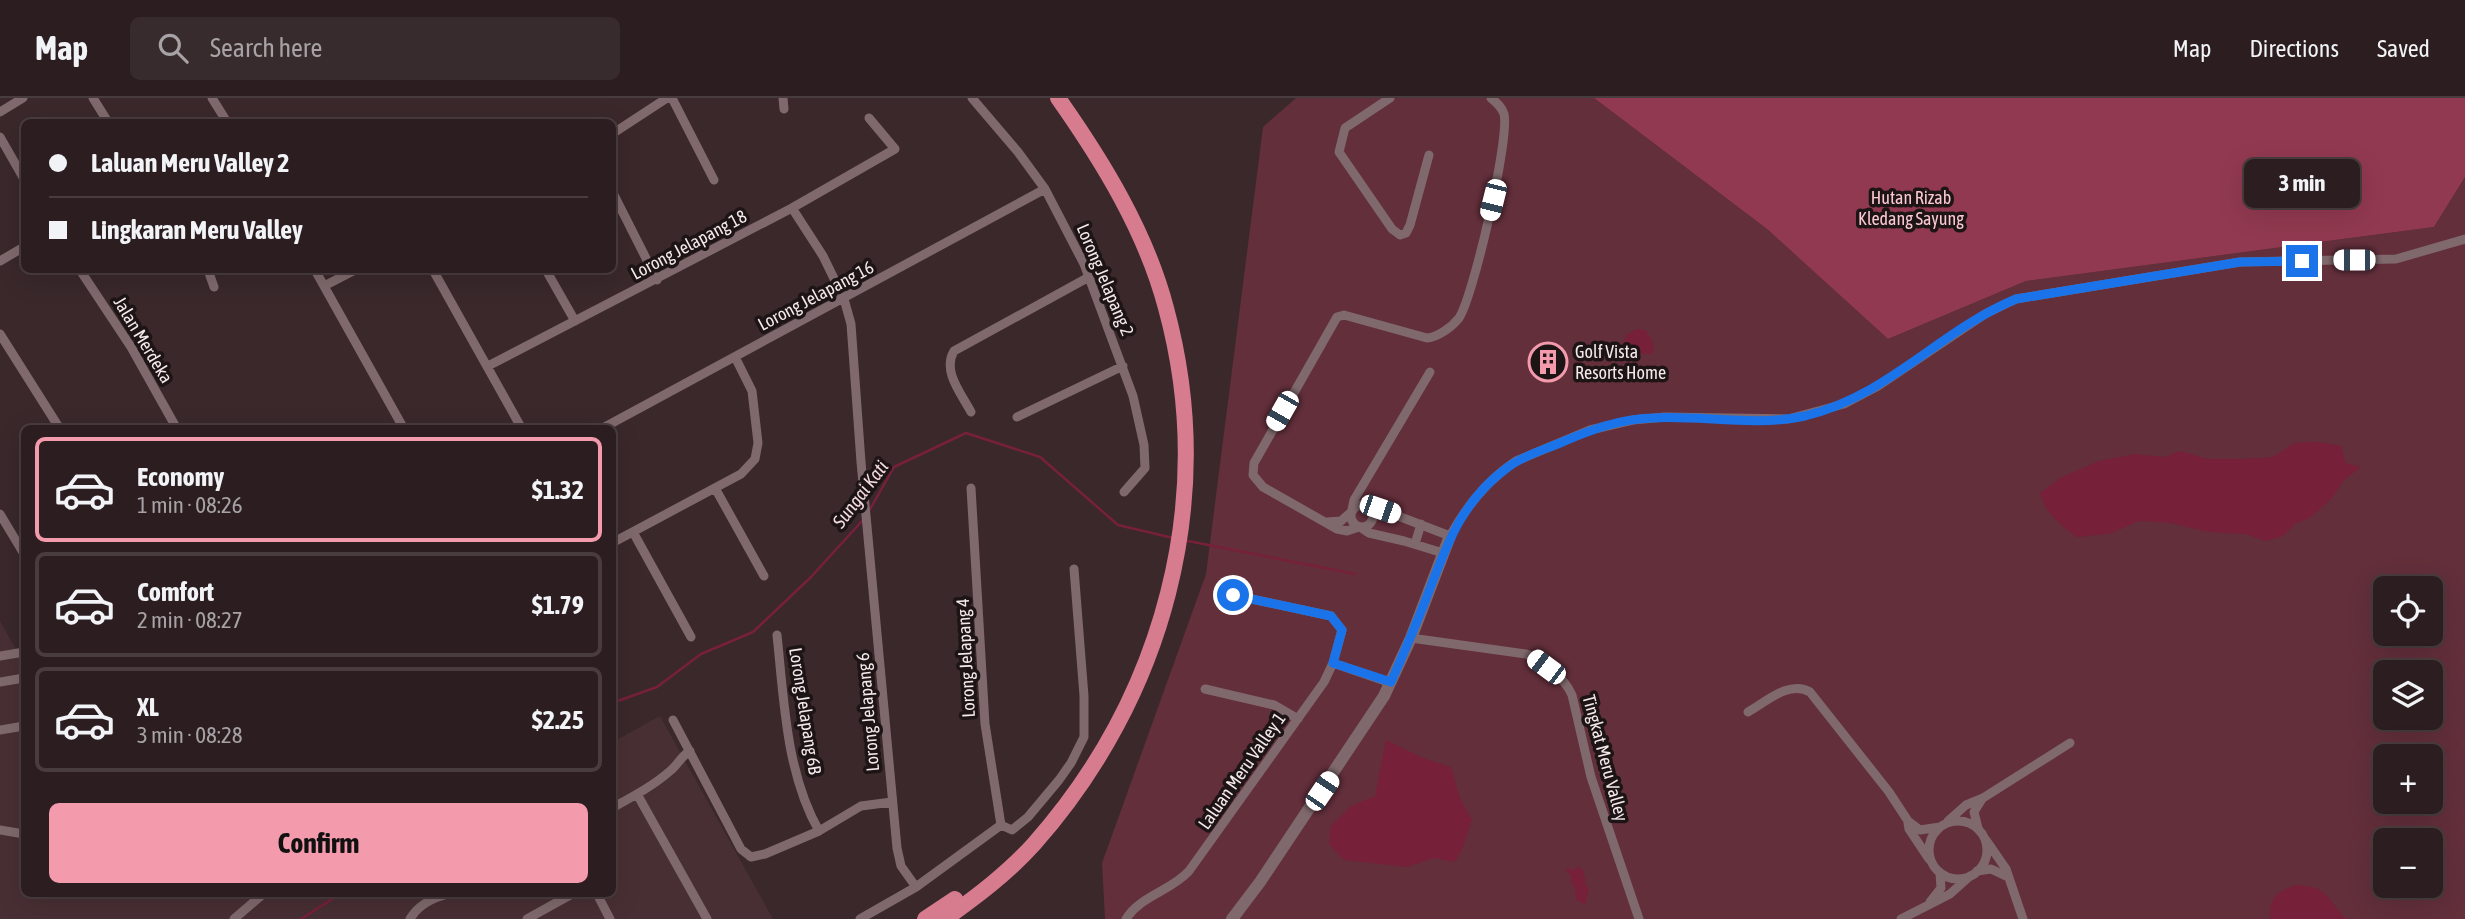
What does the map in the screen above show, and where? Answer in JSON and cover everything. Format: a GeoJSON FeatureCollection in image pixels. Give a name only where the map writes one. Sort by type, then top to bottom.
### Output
{"type":"FeatureCollection","features":[{"type":"Feature","properties":{"kind":"highway"},"geometry":{"type":"LineString","coordinates":[[945,919],[1033,845],[1103,750],[1136,689],[1158,633],[1174,569],[1183,511],[1186,440],[1183,401],[1174,337],[1166,306],[1141,239],[1120,197],[1058,98]]}},
{"type":"Feature","properties":{"kind":"highway"},"geometry":{"type":"LineString","coordinates":[[925,919],[976,885],[1054,818]]}},
{"type":"Feature","properties":{"kind":"street"},"geometry":{"type":"LineString","coordinates":[[0,112],[23,98]]}},
{"type":"Feature","properties":{"kind":"street"},"geometry":{"type":"LineString","coordinates":[[93,98],[106,119]]}},
{"type":"Feature","properties":{"kind":"street"},"geometry":{"type":"LineString","coordinates":[[212,98],[225,119]]}},
{"type":"Feature","properties":{"kind":"street"},"geometry":{"type":"LineString","coordinates":[[616,131],[669,98],[714,180]]}},
{"type":"Feature","properties":{"kind":"street"},"geometry":{"type":"LineString","coordinates":[[783,98],[784,109]]}},
{"type":"Feature","properties":{"kind":"street","name":"Lorong Jelapang 2"},"geometry":{"type":"LineString","coordinates":[[972,98],[1045,189],[1089,277],[1123,366],[1137,412],[1146,462],[1142,474],[1124,492]]}},
{"type":"Feature","properties":{"kind":"street"},"geometry":{"type":"LineString","coordinates":[[1390,98],[1345,128],[1339,152],[1392,229],[1400,235],[1406,233],[1410,225],[1429,155]]}},
{"type":"Feature","properties":{"kind":"street"},"geometry":{"type":"LineString","coordinates":[[1365,486],[1373,514],[1372,521],[1367,526],[1342,530],[1263,487],[1253,475],[1254,463],[1338,317],[1344,315],[1427,338],[1435,336],[1458,319],[1467,300],[1496,184],[1505,122],[1502,108],[1491,98]]}},
{"type":"Feature","properties":{"kind":"street","name":"Lorong Jelapang 18"},"geometry":{"type":"LineString","coordinates":[[488,366],[792,208],[895,149],[869,118]]}},
{"type":"Feature","properties":{"kind":"street"},"geometry":{"type":"LineString","coordinates":[[0,137],[21,174]]}},
{"type":"Feature","properties":{"kind":"street","name":"Lorong Jelapang 16"},"geometry":{"type":"LineString","coordinates":[[608,425],[1045,189]]}},
{"type":"Feature","properties":{"kind":"street"},"geometry":{"type":"LineString","coordinates":[[616,199],[657,279]]}},
{"type":"Feature","properties":{"kind":"street"},"geometry":{"type":"LineString","coordinates":[[792,208],[823,256],[844,299]]}},
{"type":"Feature","properties":{"kind":"street"},"geometry":{"type":"LineString","coordinates":[[1232,919],[1322,791],[1391,682],[1450,536],[1478,497],[1517,461],[1590,430],[1618,422],[1656,417],[1788,419],[1843,404],[1878,386],[1985,314],[2016,299],[2240,262],[2396,259],[2465,239]]}},
{"type":"Feature","properties":{"kind":"street"},"geometry":{"type":"LineString","coordinates":[[0,261],[21,249]]}},
{"type":"Feature","properties":{"kind":"street","name":"Jalan Merdeka"},"geometry":{"type":"LineString","coordinates":[[82,273],[131,347],[175,425]]}},
{"type":"Feature","properties":{"kind":"street"},"geometry":{"type":"LineString","coordinates":[[209,273],[214,287]]}},
{"type":"Feature","properties":{"kind":"street"},"geometry":{"type":"LineString","coordinates":[[317,273],[402,425]]}},
{"type":"Feature","properties":{"kind":"street"},"geometry":{"type":"LineString","coordinates":[[324,286],[349,273]]}},
{"type":"Feature","properties":{"kind":"street"},"geometry":{"type":"LineString","coordinates":[[435,273],[520,425]]}},
{"type":"Feature","properties":{"kind":"street"},"geometry":{"type":"LineString","coordinates":[[548,273],[575,321]]}},
{"type":"Feature","properties":{"kind":"street"},"geometry":{"type":"LineString","coordinates":[[971,412],[951,373],[949,360],[954,351],[1089,277]]}},
{"type":"Feature","properties":{"kind":"street","name":"Lorong Jelapang 6"},"geometry":{"type":"LineString","coordinates":[[844,299],[851,324],[864,501],[892,802],[901,866],[915,887]]}},
{"type":"Feature","properties":{"kind":"street"},"geometry":{"type":"LineString","coordinates":[[0,334],[57,425]]}},
{"type":"Feature","properties":{"kind":"street"},"geometry":{"type":"LineString","coordinates":[[616,541],[749,467],[758,451],[752,391],[735,357]]}},
{"type":"Feature","properties":{"kind":"street"},"geometry":{"type":"LineString","coordinates":[[1017,417],[1123,366]]}},
{"type":"Feature","properties":{"kind":"street"},"geometry":{"type":"LineString","coordinates":[[1430,372],[1365,486],[1354,500],[1352,521],[1369,533],[1443,553]]}},
{"type":"Feature","properties":{"kind":"street"},"geometry":{"type":"LineString","coordinates":[[715,488],[764,576]]}},
{"type":"Feature","properties":{"kind":"street","name":"Lorong Jelapang 4"},"geometry":{"type":"LineString","coordinates":[[971,488],[985,724],[1001,825]]}},
{"type":"Feature","properties":{"kind":"street"},"geometry":{"type":"LineString","coordinates":[[1327,522],[1341,521],[1358,505],[1422,524],[1450,536]]}},
{"type":"Feature","properties":{"kind":"street"},"geometry":{"type":"LineString","coordinates":[[0,514],[21,549]]}},
{"type":"Feature","properties":{"kind":"street"},"geometry":{"type":"LineString","coordinates":[[1415,544],[1422,524]]}},
{"type":"Feature","properties":{"kind":"street"},"geometry":{"type":"LineString","coordinates":[[633,532],[691,637]]}},
{"type":"Feature","properties":{"kind":"street"},"geometry":{"type":"LineString","coordinates":[[860,919],[915,887],[1001,825],[1012,830],[1028,817],[1071,763],[1084,737],[1084,696],[1074,569]]}},
{"type":"Feature","properties":{"kind":"street","name":"Laluan Meru Valley 1"},"geometry":{"type":"LineString","coordinates":[[1126,919],[1138,905],[1189,872],[1298,719],[1333,663],[1342,630],[1331,616],[1233,595]]}},
{"type":"Feature","properties":{"kind":"street","name":"Lorong Jelapang 6B"},"geometry":{"type":"LineString","coordinates":[[777,635],[791,748],[806,805],[819,831]]}},
{"type":"Feature","properties":{"kind":"street","name":"Tingkat Meru Valley"},"geometry":{"type":"LineString","coordinates":[[1410,638],[1526,654],[1566,683],[1572,695],[1591,777],[1639,919]]}},
{"type":"Feature","properties":{"kind":"street"},"geometry":{"type":"LineString","coordinates":[[1333,663],[1391,682]]}},
{"type":"Feature","properties":{"kind":"street"},"geometry":{"type":"LineString","coordinates":[[0,682],[21,678]]}},
{"type":"Feature","properties":{"kind":"street"},"geometry":{"type":"LineString","coordinates":[[1748,712],[1794,687],[1810,692],[1889,792],[1908,821],[1920,831],[1951,821],[1966,822],[1980,832],[2010,878],[2023,919]]}},
{"type":"Feature","properties":{"kind":"street"},"geometry":{"type":"LineString","coordinates":[[1205,689],[1274,705],[1298,719]]}},
{"type":"Feature","properties":{"kind":"street"},"geometry":{"type":"LineString","coordinates":[[673,720],[741,849],[751,857],[765,855],[819,831],[861,806],[892,802]]}},
{"type":"Feature","properties":{"kind":"street"},"geometry":{"type":"LineString","coordinates":[[0,730],[21,726]]}},
{"type":"Feature","properties":{"kind":"street"},"geometry":{"type":"LineString","coordinates":[[1931,862],[1931,839],[1942,825],[1966,805],[1983,798],[2070,743]]}},
{"type":"Feature","properties":{"kind":"street"},"geometry":{"type":"LineString","coordinates":[[616,806],[672,770],[684,754],[690,751]]}},
{"type":"Feature","properties":{"kind":"street"},"geometry":{"type":"LineString","coordinates":[[637,794],[707,919]]}},
{"type":"Feature","properties":{"kind":"street"},"geometry":{"type":"LineString","coordinates":[[1901,919],[1950,894],[1982,865],[1987,850],[1974,812],[1983,798]]}},
{"type":"Feature","properties":{"kind":"street"},"geometry":{"type":"LineString","coordinates":[[1908,821],[1909,829],[1940,873],[1955,879],[1991,869],[2010,878]]}},
{"type":"Feature","properties":{"kind":"street"},"geometry":{"type":"LineString","coordinates":[[0,830],[21,834]]}},
{"type":"Feature","properties":{"kind":"street"},"geometry":{"type":"LineString","coordinates":[[1929,903],[1941,888],[1940,873]]}},
{"type":"Feature","properties":{"kind":"street"},"geometry":{"type":"LineString","coordinates":[[234,919],[260,897]]}},
{"type":"Feature","properties":{"kind":"street"},"geometry":{"type":"LineString","coordinates":[[410,919],[423,905],[441,897]]}},
{"type":"Feature","properties":{"kind":"street"},"geometry":{"type":"LineString","coordinates":[[527,919],[567,897]]}},
{"type":"Feature","properties":{"kind":"street"},"geometry":{"type":"LineString","coordinates":[[599,897],[610,919]]}},
{"type":"Feature","properties":{"kind":"shaded area"},"geometry":{"type":"Polygon","coordinates":[[[1296,98],[1594,98],[1767,229],[1888,339],[2026,281],[2434,227],[2465,177],[2465,919],[1105,919],[1102,863],[1206,574],[1263,127],[1296,98]]]}},
{"type":"Feature","properties":{"kind":"shaded area"},"geometry":{"type":"Polygon","coordinates":[[[1637,329],[1645,330],[1649,336],[1653,344],[1653,354],[1620,354],[1626,335],[1637,329]]]}},
{"type":"Feature","properties":{"kind":"shaded area"},"geometry":{"type":"Polygon","coordinates":[[[2318,442],[2341,446],[2346,463],[2361,467],[2344,480],[2331,499],[2310,518],[2296,523],[2283,536],[2266,541],[2245,534],[2208,532],[2171,523],[2139,521],[2109,534],[2077,537],[2054,518],[2040,493],[2062,477],[2099,461],[2134,454],[2164,457],[2180,451],[2208,459],[2243,459],[2273,457],[2294,443],[2318,442]]]}},
{"type":"Feature","properties":{"kind":"shaded area"},"geometry":{"type":"Polygon","coordinates":[[[0,621],[21,658],[21,897],[616,897],[616,740],[660,716],[773,919],[0,919],[0,621]]]}},
{"type":"Feature","properties":{"kind":"shaded area"},"geometry":{"type":"Polygon","coordinates":[[[1386,740],[1423,758],[1451,767],[1460,798],[1472,820],[1461,852],[1454,862],[1434,858],[1407,867],[1344,860],[1329,844],[1331,826],[1351,806],[1375,796],[1386,740]]]}},
{"type":"Feature","properties":{"kind":"shaded area"},"geometry":{"type":"Polygon","coordinates":[[[1576,867],[1584,871],[1583,877],[1589,889],[1585,905],[1576,899],[1571,876],[1566,870],[1569,868],[1574,871],[1576,867]]]}},
{"type":"Feature","properties":{"kind":"shaded area"},"geometry":{"type":"Polygon","coordinates":[[[2295,885],[2314,888],[2326,894],[2346,919],[2270,919],[2272,901],[2283,890],[2295,885]]]}},
{"type":"Feature","properties":{"kind":"green space","name":"Hutan Rizab Kledang Sayung"},"geometry":{"type":"Polygon","coordinates":[[[1594,98],[2465,98],[2465,177],[2434,227],[2026,281],[1888,339],[1767,229],[1594,98]]]}},
{"type":"Feature","properties":{"kind":"waterway","name":"Sungai Kati"},"geometry":{"type":"LineString","coordinates":[[869,511],[894,467],[966,433],[1040,457],[1118,525],[1173,538]]}},
{"type":"Feature","properties":{"kind":"waterway","name":"Sungai Kati"},"geometry":{"type":"LineString","coordinates":[[616,702],[657,687],[701,654],[753,632],[811,577],[863,520]]}},
{"type":"Feature","properties":{"kind":"waterway","name":"Sungai Kati"},"geometry":{"type":"LineString","coordinates":[[1183,540],[1355,574]]}},
{"type":"Feature","properties":{"kind":"waterway","name":"Sungai Kati"},"geometry":{"type":"LineString","coordinates":[[301,919],[335,897]]}},
{"type":"Feature","properties":{"kind":"place","name":"Golf Vista Resorts Home"},"geometry":{"type":"Point","coordinates":[1548,362]}},
{"type":"Feature","properties":{"kind":"route"},"geometry":{"type":"LineString","coordinates":[[1233,595],[1331,616],[1342,630],[1333,663],[1391,682],[1457,523],[1498,476],[1517,461],[1590,430],[1633,420],[1665,417],[1788,419],[1843,404],[1878,386],[1985,314],[2016,299],[2240,262],[2302,261]]}}]}
